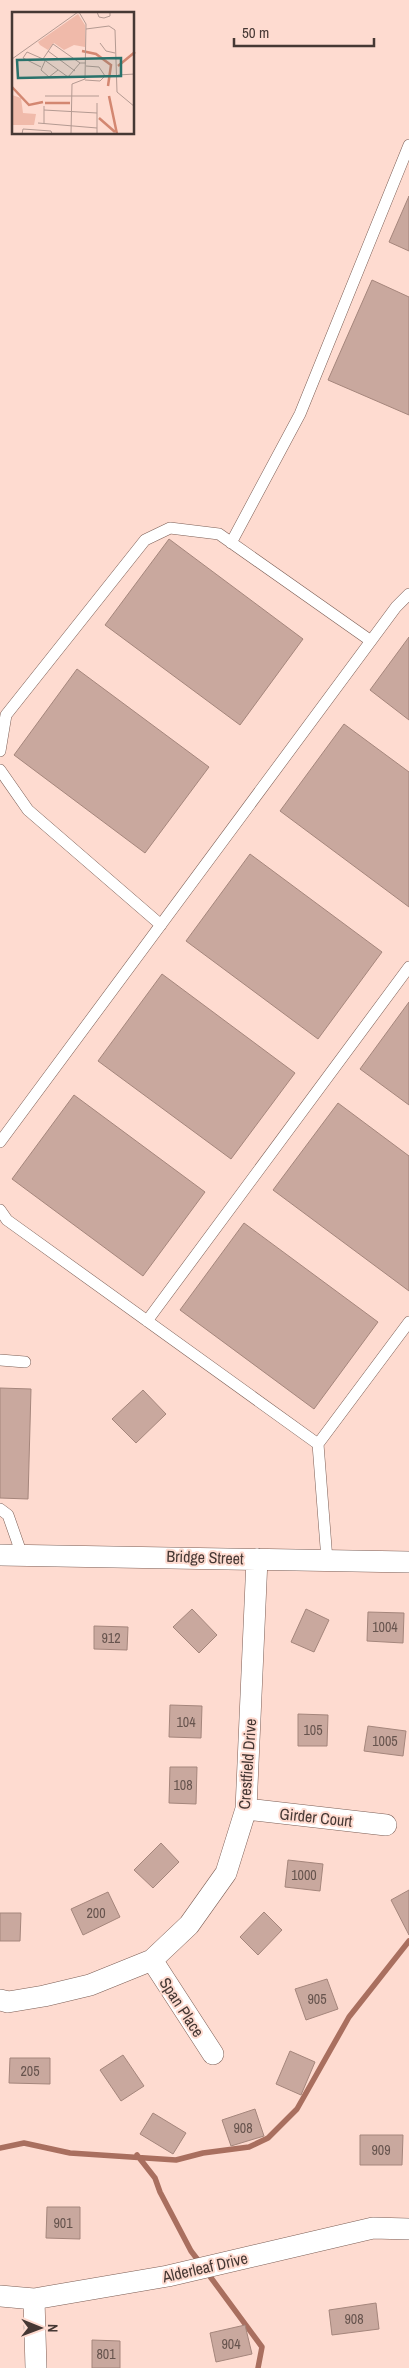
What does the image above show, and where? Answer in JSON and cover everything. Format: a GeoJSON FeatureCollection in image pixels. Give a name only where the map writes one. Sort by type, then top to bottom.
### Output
{"type":"FeatureCollection","features":[{"type":"Feature","properties":{"kind":"street","name":"Bridge Street"},"geometry":{"type":"LineString","coordinates":[[0,1554],[409,1562]]}},
{"type":"Feature","properties":{"kind":"street","name":"Crestfield Drive"},"geometry":{"type":"LineString","coordinates":[[0,2000],[8,2002],[44,1996],[90,1985],[152,1960],[189,1925],[226,1874],[246,1809],[257,1559]]}},
{"type":"Feature","properties":{"kind":"street","name":"Girder Court"},"geometry":{"type":"LineString","coordinates":[[246,1809],[386,1825]]}},
{"type":"Feature","properties":{"kind":"street","name":"Span Place"},"geometry":{"type":"LineString","coordinates":[[152,1960],[213,2054]]}},
{"type":"Feature","properties":{"kind":"street","name":"Alderleaf Drive"},"geometry":{"type":"LineString","coordinates":[[0,2296],[34,2299],[168,2276],[374,2228],[409,2229]]}},
{"type":"Feature","properties":{"kind":"street"},"geometry":{"type":"LineString","coordinates":[[34,2299],[36,2368]]}},
{"type":"Feature","properties":{"kind":"lane"},"geometry":{"type":"LineString","coordinates":[[232,543],[300,414],[409,145]]}},
{"type":"Feature","properties":{"kind":"lane"},"geometry":{"type":"LineString","coordinates":[[0,751],[6,715],[145,540],[170,528],[220,534],[371,640]]}},
{"type":"Feature","properties":{"kind":"lane"},"geometry":{"type":"LineString","coordinates":[[0,1142],[371,640],[396,607],[409,594]]}},
{"type":"Feature","properties":{"kind":"lane"},"geometry":{"type":"LineString","coordinates":[[0,770],[28,810],[161,925]]}},
{"type":"Feature","properties":{"kind":"lane"},"geometry":{"type":"LineString","coordinates":[[148,1321],[409,967]]}},
{"type":"Feature","properties":{"kind":"lane"},"geometry":{"type":"LineString","coordinates":[[0,1210],[7,1220],[318,1444]]}},
{"type":"Feature","properties":{"kind":"lane"},"geometry":{"type":"LineString","coordinates":[[328,1560],[318,1444],[409,1322]]}},
{"type":"Feature","properties":{"kind":"lane"},"geometry":{"type":"LineString","coordinates":[[0,1360],[25,1362]]}},
{"type":"Feature","properties":{"kind":"lane"},"geometry":{"type":"LineString","coordinates":[[0,1509],[8,1514],[22,1555]]}},
{"type":"Feature","properties":{"kind":"building"},"geometry":{"type":"Polygon","coordinates":[[[409,196],[409,251],[389,242],[409,196]]]}},
{"type":"Feature","properties":{"kind":"building"},"geometry":{"type":"Polygon","coordinates":[[[372,280],[409,297],[409,415],[328,380],[372,280]]]}},
{"type":"Feature","properties":{"kind":"building"},"geometry":{"type":"Polygon","coordinates":[[[169,539],[303,639],[240,725],[105,625],[169,539]]]}},
{"type":"Feature","properties":{"kind":"building"},"geometry":{"type":"Polygon","coordinates":[[[409,637],[409,720],[370,690],[409,637]]]}},
{"type":"Feature","properties":{"kind":"building"},"geometry":{"type":"Polygon","coordinates":[[[77,669],[209,767],[145,853],[14,755],[77,669]]]}},
{"type":"Feature","properties":{"kind":"building"},"geometry":{"type":"Polygon","coordinates":[[[344,724],[409,772],[409,907],[280,811],[344,724]]]}},
{"type":"Feature","properties":{"kind":"building"},"geometry":{"type":"Polygon","coordinates":[[[250,854],[382,952],[318,1039],[186,941],[250,854]]]}},
{"type":"Feature","properties":{"kind":"building"},"geometry":{"type":"Polygon","coordinates":[[[162,974],[295,1073],[231,1159],[98,1061],[162,974]]]}},
{"type":"Feature","properties":{"kind":"building"},"geometry":{"type":"Polygon","coordinates":[[[409,1002],[409,1105],[360,1069],[409,1002]]]}},
{"type":"Feature","properties":{"kind":"building"},"geometry":{"type":"Polygon","coordinates":[[[74,1095],[205,1192],[143,1276],[12,1179],[74,1095]]]}},
{"type":"Feature","properties":{"kind":"building"},"geometry":{"type":"Polygon","coordinates":[[[338,1103],[409,1156],[409,1291],[273,1190],[338,1103]]]}},
{"type":"Feature","properties":{"kind":"building"},"geometry":{"type":"Polygon","coordinates":[[[244,1223],[378,1322],[314,1409],[180,1310],[244,1223]]]}},
{"type":"Feature","properties":{"kind":"building"},"geometry":{"type":"Polygon","coordinates":[[[0,1388],[31,1389],[28,1499],[0,1498],[0,1388]]]}},
{"type":"Feature","properties":{"kind":"building"},"geometry":{"type":"Polygon","coordinates":[[[143,1390],[166,1414],[136,1443],[112,1419],[143,1390]]]}},
{"type":"Feature","properties":{"kind":"building"},"geometry":{"type":"Polygon","coordinates":[[[192,1609],[217,1635],[199,1653],[173,1627],[192,1609]]]}},
{"type":"Feature","properties":{"kind":"building"},"geometry":{"type":"Polygon","coordinates":[[[306,1609],[329,1620],[314,1652],[291,1642],[306,1609]]]}},
{"type":"Feature","properties":{"kind":"building"},"geometry":{"type":"Polygon","coordinates":[[[368,1612],[404,1613],[403,1643],[367,1641],[368,1612]]]}},
{"type":"Feature","properties":{"kind":"building"},"geometry":{"type":"Polygon","coordinates":[[[94,1626],[128,1627],[127,1650],[94,1649],[94,1626]]]}},
{"type":"Feature","properties":{"kind":"building"},"geometry":{"type":"Polygon","coordinates":[[[170,1705],[202,1706],[201,1738],[169,1737],[170,1705]]]}},
{"type":"Feature","properties":{"kind":"building"},"geometry":{"type":"Polygon","coordinates":[[[298,1714],[328,1715],[327,1746],[298,1746],[298,1714]]]}},
{"type":"Feature","properties":{"kind":"building"},"geometry":{"type":"Polygon","coordinates":[[[368,1726],[406,1731],[403,1756],[364,1751],[368,1726]]]}},
{"type":"Feature","properties":{"kind":"building"},"geometry":{"type":"Polygon","coordinates":[[[170,1767],[197,1767],[196,1804],[169,1803],[170,1767]]]}},
{"type":"Feature","properties":{"kind":"building"},"geometry":{"type":"Polygon","coordinates":[[[161,1843],[179,1862],[153,1888],[134,1870],[161,1843]]]}},
{"type":"Feature","properties":{"kind":"building"},"geometry":{"type":"Polygon","coordinates":[[[288,1860],[323,1864],[320,1891],[285,1887],[288,1860]]]}},
{"type":"Feature","properties":{"kind":"building"},"geometry":{"type":"Polygon","coordinates":[[[409,1890],[409,1935],[391,1900],[409,1890]]]}},
{"type":"Feature","properties":{"kind":"building"},"geometry":{"type":"Polygon","coordinates":[[[108,1892],[120,1917],[83,1935],[71,1909],[108,1892]]]}},
{"type":"Feature","properties":{"kind":"building"},"geometry":{"type":"Polygon","coordinates":[[[264,1912],[282,1930],[258,1955],[240,1937],[264,1912]]]}},
{"type":"Feature","properties":{"kind":"building"},"geometry":{"type":"Polygon","coordinates":[[[0,1913],[21,1913],[20,1941],[0,1941],[0,1913]]]}},
{"type":"Feature","properties":{"kind":"building"},"geometry":{"type":"Polygon","coordinates":[[[327,1979],[338,2009],[306,2020],[295,1989],[327,1979]]]}},
{"type":"Feature","properties":{"kind":"building"},"geometry":{"type":"Polygon","coordinates":[[[290,2051],[315,2062],[301,2095],[276,2084],[290,2051]]]}},
{"type":"Feature","properties":{"kind":"building"},"geometry":{"type":"Polygon","coordinates":[[[123,2055],[144,2086],[121,2101],[100,2070],[123,2055]]]}},
{"type":"Feature","properties":{"kind":"building"},"geometry":{"type":"Polygon","coordinates":[[[10,2058],[50,2058],[50,2084],[9,2083],[10,2058]]]}},
{"type":"Feature","properties":{"kind":"building"},"geometry":{"type":"Polygon","coordinates":[[[255,2109],[264,2136],[231,2146],[222,2120],[255,2109]]]}},
{"type":"Feature","properties":{"kind":"building"},"geometry":{"type":"Polygon","coordinates":[[[153,2113],[186,2133],[173,2154],[140,2134],[153,2113]]]}},
{"type":"Feature","properties":{"kind":"building"},"geometry":{"type":"Polygon","coordinates":[[[360,2135],[403,2135],[402,2165],[360,2165],[360,2135]]]}},
{"type":"Feature","properties":{"kind":"building"},"geometry":{"type":"Polygon","coordinates":[[[47,2207],[80,2207],[80,2239],[46,2238],[47,2207]]]}},
{"type":"Feature","properties":{"kind":"building"},"geometry":{"type":"Polygon","coordinates":[[[376,2303],[379,2329],[332,2335],[329,2310],[376,2303]]]}},
{"type":"Feature","properties":{"kind":"building"},"geometry":{"type":"Polygon","coordinates":[[[245,2325],[252,2354],[216,2362],[210,2333],[245,2325]]]}},
{"type":"Feature","properties":{"kind":"building"},"geometry":{"type":"Polygon","coordinates":[[[92,2340],[120,2341],[120,2368],[92,2368],[92,2340]]]}},
{"type":"Feature","properties":{"kind":"waterway"},"geometry":{"type":"LineString","coordinates":[[0,2148],[24,2143],[70,2153],[176,2160],[203,2153],[249,2147],[268,2138],[297,2109],[349,2017],[409,1941]]}},
{"type":"Feature","properties":{"kind":"waterway"},"geometry":{"type":"LineString","coordinates":[[137,2155],[155,2178],[160,2192],[191,2251],[201,2264]]}},
{"type":"Feature","properties":{"kind":"waterway"},"geometry":{"type":"LineString","coordinates":[[206,2271],[262,2347],[258,2368]]}}]}
